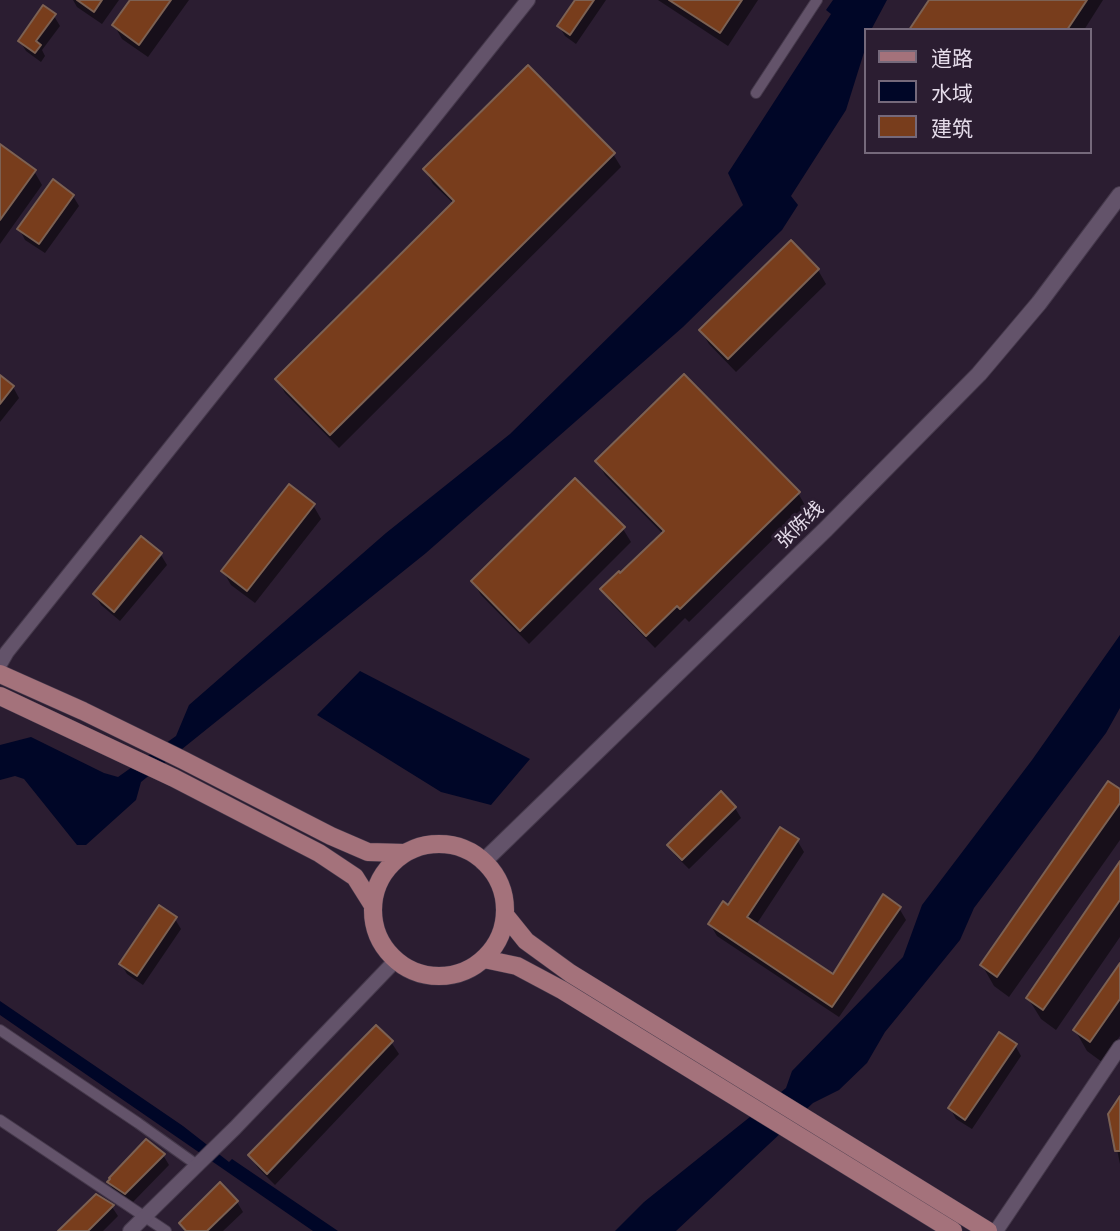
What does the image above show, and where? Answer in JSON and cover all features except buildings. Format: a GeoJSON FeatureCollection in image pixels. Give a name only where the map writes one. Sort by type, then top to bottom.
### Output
{"type":"FeatureCollection","features":[{"type":"Feature","properties":{"kind":"main road","name":"张陈线"},"geometry":{"type":"LineString","coordinates":[[483,862],[825,529],[979,374],[1039,303],[1120,195]]}},
{"type":"Feature","properties":{"kind":"main road"},"geometry":{"type":"LineString","coordinates":[[0,674],[170,754],[331,836],[368,852],[405,853]]}},
{"type":"Feature","properties":{"kind":"main road"},"geometry":{"type":"LineString","coordinates":[[0,696],[174,778],[319,853],[355,877],[372,904]]}},
{"type":"Feature","properties":{"kind":"main road"},"geometry":{"type":"LineString","coordinates":[[435,844],[455,845],[476,855],[483,862],[492,870],[501,887],[505,906],[498,941],[484,959],[465,971],[442,977],[410,971],[395,961],[385,951],[375,932],[372,904],[378,882],[391,864],[419,846],[435,844]]}},
{"type":"Feature","properties":{"kind":"main road"},"geometry":{"type":"LineString","coordinates":[[505,915],[526,941],[570,973],[988,1231]]}},
{"type":"Feature","properties":{"kind":"main road"},"geometry":{"type":"LineString","coordinates":[[484,959],[517,966],[540,977],[953,1231]]}},
{"type":"Feature","properties":{"kind":"street"},"geometry":{"type":"LineString","coordinates":[[0,664],[528,0]]}},
{"type":"Feature","properties":{"kind":"street"},"geometry":{"type":"LineString","coordinates":[[756,93],[817,0]]}},
{"type":"Feature","properties":{"kind":"street"},"geometry":{"type":"LineString","coordinates":[[130,1231],[395,961]]}},
{"type":"Feature","properties":{"kind":"street"},"geometry":{"type":"LineString","coordinates":[[0,1030],[138,1122],[197,1165]]}},
{"type":"Feature","properties":{"kind":"street"},"geometry":{"type":"LineString","coordinates":[[996,1231],[1120,1046]]}},
{"type":"Feature","properties":{"kind":"street"},"geometry":{"type":"LineString","coordinates":[[0,1120],[166,1231]]}},
{"type":"Feature","properties":{"kind":"water"},"geometry":{"type":"Polygon","coordinates":[[[833,0],[887,0],[872,28],[864,28],[864,52],[846,110],[791,196],[798,205],[782,230],[683,327],[426,553],[141,782],[136,800],[86,845],[77,845],[24,779],[15,776],[0,780],[0,745],[31,737],[104,773],[118,777],[176,736],[189,705],[386,533],[510,434],[743,205],[728,173],[831,14],[826,10],[833,0]]]}},
{"type":"Feature","properties":{"kind":"water"},"geometry":{"type":"Polygon","coordinates":[[[1120,635],[1120,708],[1106,733],[974,908],[960,940],[885,1032],[867,1063],[839,1090],[813,1103],[676,1231],[615,1231],[644,1202],[786,1088],[792,1071],[903,957],[922,905],[1032,760],[1120,635]]]}},
{"type":"Feature","properties":{"kind":"water"},"geometry":{"type":"Polygon","coordinates":[[[360,671],[530,759],[491,805],[441,792],[317,715],[360,671]]]}},
{"type":"Feature","properties":{"kind":"water"},"geometry":{"type":"Polygon","coordinates":[[[0,1001],[183,1126],[229,1162],[232,1159],[338,1231],[313,1231],[0,1015],[0,1001]]]}}]}
